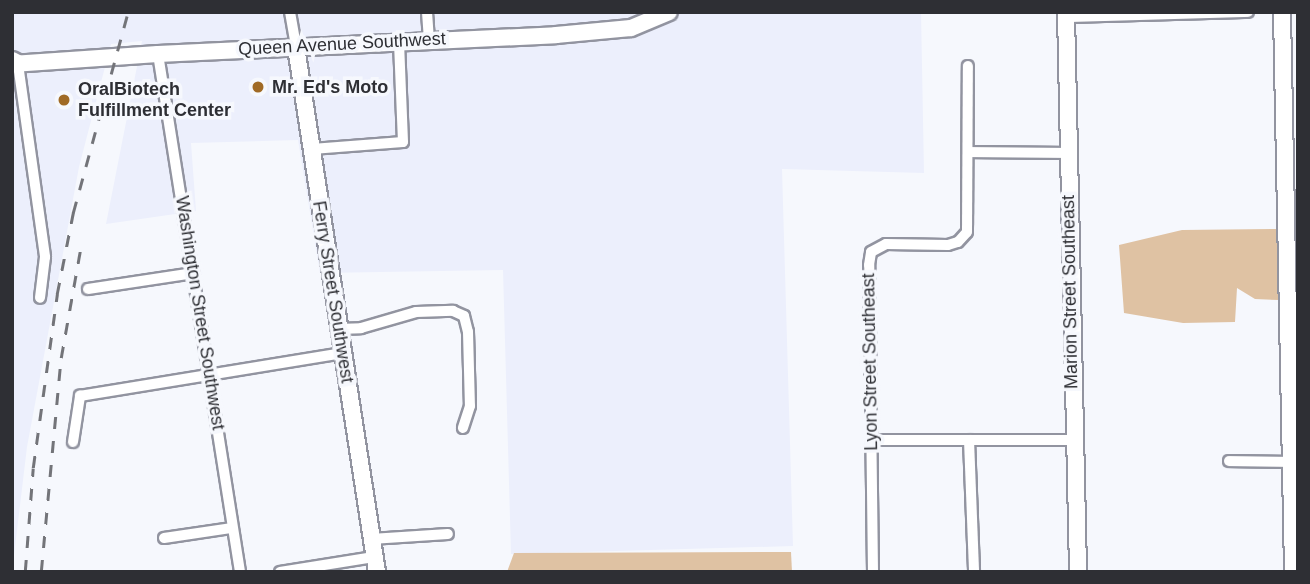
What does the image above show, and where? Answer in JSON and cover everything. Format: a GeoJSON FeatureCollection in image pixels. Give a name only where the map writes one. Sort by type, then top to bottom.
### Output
{"type":"FeatureCollection","features":[{"type":"Feature","properties":{"kind":"street","name":"Ferry Street Southwest"},"geometry":{"type":"LineString","coordinates":[[290,12],[375,564]]}},
{"type":"Feature","properties":{"kind":"street"},"geometry":{"type":"LineString","coordinates":[[427,12],[429,40]]}},
{"type":"Feature","properties":{"kind":"street","name":"Queen Avenue Southwest"},"geometry":{"type":"LineString","coordinates":[[14,63],[399,41],[556,35],[631,28],[669,12]]}},
{"type":"Feature","properties":{"kind":"street"},"geometry":{"type":"LineString","coordinates":[[1066,15],[1248,12]]}},
{"type":"Feature","properties":{"kind":"street"},"geometry":{"type":"LineString","coordinates":[[1282,12],[1291,209],[1290,461],[1295,543],[1293,572]]}},
{"type":"Feature","properties":{"kind":"street","name":"Marion Street Southeast"},"geometry":{"type":"LineString","coordinates":[[1066,15],[1066,153],[1077,572]]}},
{"type":"Feature","properties":{"kind":"street"},"geometry":{"type":"LineString","coordinates":[[312,149],[403,142],[399,41]]}},
{"type":"Feature","properties":{"kind":"street","name":"Washington Street Southwest"},"geometry":{"type":"LineString","coordinates":[[158,54],[240,572]]}},
{"type":"Feature","properties":{"kind":"street"},"geometry":{"type":"LineString","coordinates":[[14,63],[45,257],[40,298]]}},
{"type":"Feature","properties":{"kind":"street","name":"Lyon Street Southeast"},"geometry":{"type":"LineString","coordinates":[[873,572],[871,252],[886,244],[948,245],[958,242],[967,232],[968,66]]}},
{"type":"Feature","properties":{"kind":"street"},"geometry":{"type":"LineString","coordinates":[[968,152],[1066,153]]}},
{"type":"Feature","properties":{"kind":"street"},"geometry":{"type":"LineString","coordinates":[[88,289],[194,273]]}},
{"type":"Feature","properties":{"kind":"street"},"geometry":{"type":"LineString","coordinates":[[338,329],[361,328],[416,312],[453,311],[464,316],[468,332],[470,406],[463,428]]}},
{"type":"Feature","properties":{"kind":"street"},"geometry":{"type":"LineString","coordinates":[[73,442],[80,396],[342,353]]}},
{"type":"Feature","properties":{"kind":"street"},"geometry":{"type":"LineString","coordinates":[[871,440],[1073,440]]}},
{"type":"Feature","properties":{"kind":"street"},"geometry":{"type":"LineString","coordinates":[[969,440],[974,572]]}},
{"type":"Feature","properties":{"kind":"street"},"geometry":{"type":"LineString","coordinates":[[1229,461],[1290,461]]}},
{"type":"Feature","properties":{"kind":"street"},"geometry":{"type":"LineString","coordinates":[[164,538],[232,528]]}},
{"type":"Feature","properties":{"kind":"street"},"geometry":{"type":"LineString","coordinates":[[370,540],[448,534]]}},
{"type":"Feature","properties":{"kind":"street"},"geometry":{"type":"LineString","coordinates":[[280,572],[375,564]]}},
{"type":"Feature","properties":{"kind":"shaded area"},"geometry":{"type":"Polygon","coordinates":[[[12,12],[921,12],[924,173],[782,169],[793,546],[511,554],[503,270],[320,273],[298,140],[191,143],[196,211],[106,224],[142,41],[111,44],[79,167],[27,447],[12,572],[12,12]]]}},
{"type":"Feature","properties":{"kind":"shaded area"},"geometry":{"type":"Polygon","coordinates":[[[1282,229],[1279,300],[1255,299],[1237,288],[1235,322],[1183,323],[1124,313],[1119,245],[1182,230],[1282,229]]]}},
{"type":"Feature","properties":{"kind":"shaded area"},"geometry":{"type":"Polygon","coordinates":[[[791,552],[792,572],[507,572],[514,553],[791,552]]]}},
{"type":"Feature","properties":{"kind":"railway"},"geometry":{"type":"LineString","coordinates":[[25,572],[33,468],[57,294],[73,213],[128,12]]}},
{"type":"Feature","properties":{"kind":"railway"},"geometry":{"type":"LineString","coordinates":[[41,572],[61,358],[80,251]]}},
{"type":"Feature","properties":{"kind":"place","name":"Mr. Ed's Moto"},"geometry":{"type":"Point","coordinates":[258,87]}},
{"type":"Feature","properties":{"kind":"place","name":"OralBiotech Fulfillment Center"},"geometry":{"type":"Point","coordinates":[64,100]}}]}
